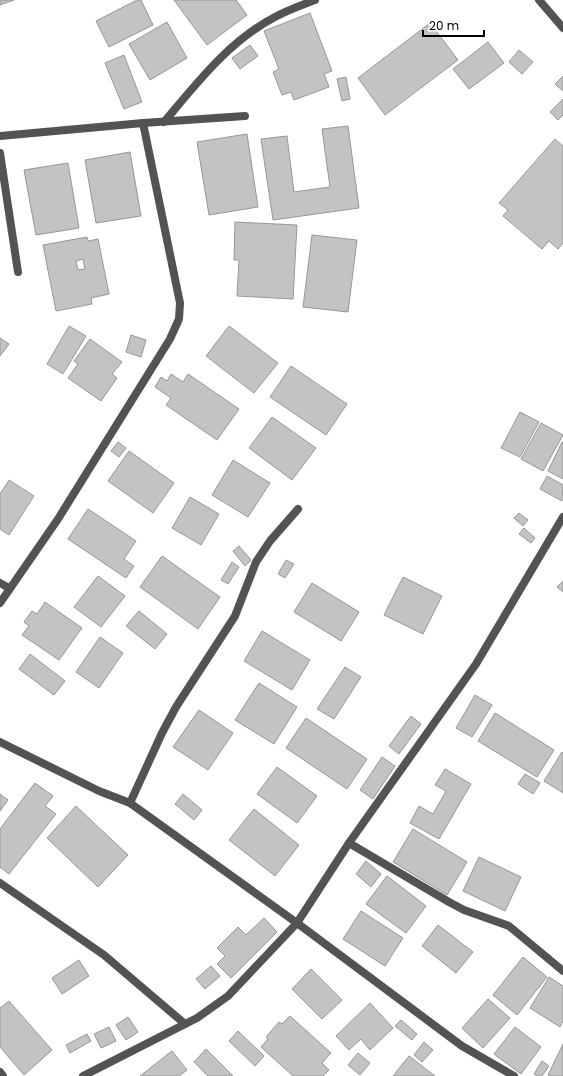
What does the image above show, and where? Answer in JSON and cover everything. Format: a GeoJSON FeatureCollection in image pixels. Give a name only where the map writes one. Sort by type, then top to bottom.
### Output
{"type":"FeatureCollection","features":[{"type":"Feature","properties":{"kind":"street"},"geometry":{"type":"LineString","coordinates":[[164,122],[216,61],[246,36],[275,17],[315,0]]}},
{"type":"Feature","properties":{"kind":"street"},"geometry":{"type":"LineString","coordinates":[[538,0],[563,28]]}},
{"type":"Feature","properties":{"kind":"street"},"geometry":{"type":"LineString","coordinates":[[0,136],[143,123],[245,116]]}},
{"type":"Feature","properties":{"kind":"street"},"geometry":{"type":"LineString","coordinates":[[0,603],[58,519],[170,339],[179,319],[180,303],[143,123]]}},
{"type":"Feature","properties":{"kind":"street"},"geometry":{"type":"LineString","coordinates":[[0,153],[18,272]]}},
{"type":"Feature","properties":{"kind":"street"},"geometry":{"type":"LineString","coordinates":[[130,803],[162,732],[176,707],[235,616],[256,562],[270,541],[298,509]]}},
{"type":"Feature","properties":{"kind":"street"},"geometry":{"type":"LineString","coordinates":[[83,1076],[197,1018],[228,996],[297,923],[349,843],[476,664],[563,517]]}},
{"type":"Feature","properties":{"kind":"street"},"geometry":{"type":"LineString","coordinates":[[0,583],[9,588]]}},
{"type":"Feature","properties":{"kind":"street"},"geometry":{"type":"LineString","coordinates":[[0,742],[99,791],[130,803],[297,923],[462,1046],[514,1076]]}},
{"type":"Feature","properties":{"kind":"street"},"geometry":{"type":"LineString","coordinates":[[349,843],[464,910],[508,926],[563,971]]}},
{"type":"Feature","properties":{"kind":"street"},"geometry":{"type":"LineString","coordinates":[[0,883],[104,955],[185,1024]]}},
{"type":"Feature","properties":{"kind":"street"},"geometry":{"type":"LineString","coordinates":[[0,1072],[3,1076]]}},
{"type":"Feature","properties":{"kind":"building"},"geometry":{"type":"Polygon","coordinates":[[[0,0],[14,0],[0,5],[0,0]]]}},
{"type":"Feature","properties":{"kind":"building"},"geometry":{"type":"Polygon","coordinates":[[[137,0],[141,0],[153,25],[109,47],[96,21],[137,0]]]}},
{"type":"Feature","properties":{"kind":"building"},"geometry":{"type":"Polygon","coordinates":[[[174,0],[236,0],[247,15],[207,45],[174,0]]]}},
{"type":"Feature","properties":{"kind":"building"},"geometry":{"type":"Polygon","coordinates":[[[310,13],[332,71],[324,74],[329,87],[294,100],[291,92],[282,95],[273,72],[279,69],[264,31],[310,13]]]}},
{"type":"Feature","properties":{"kind":"building"},"geometry":{"type":"Polygon","coordinates":[[[167,22],[187,58],[150,80],[129,44],[167,22]]]}},
{"type":"Feature","properties":{"kind":"building"},"geometry":{"type":"Polygon","coordinates":[[[430,23],[458,60],[385,115],[358,78],[430,23]]]}},
{"type":"Feature","properties":{"kind":"building"},"geometry":{"type":"Polygon","coordinates":[[[488,42],[504,63],[469,89],[453,69],[488,42]]]}},
{"type":"Feature","properties":{"kind":"building"},"geometry":{"type":"Polygon","coordinates":[[[250,45],[258,56],[240,69],[232,58],[250,45]]]}},
{"type":"Feature","properties":{"kind":"building"},"geometry":{"type":"Polygon","coordinates":[[[519,50],[533,62],[522,74],[509,62],[519,50]]]}},
{"type":"Feature","properties":{"kind":"building"},"geometry":{"type":"Polygon","coordinates":[[[124,55],[142,102],[124,109],[105,63],[124,55]]]}},
{"type":"Feature","properties":{"kind":"building"},"geometry":{"type":"Polygon","coordinates":[[[563,76],[563,91],[555,84],[563,76]]]}},
{"type":"Feature","properties":{"kind":"building"},"geometry":{"type":"Polygon","coordinates":[[[346,77],[350,99],[342,101],[337,79],[346,77]]]}},
{"type":"Feature","properties":{"kind":"building"},"geometry":{"type":"Polygon","coordinates":[[[563,99],[563,115],[558,120],[550,112],[563,99]]]}},
{"type":"Feature","properties":{"kind":"building"},"geometry":{"type":"Polygon","coordinates":[[[348,126],[359,208],[273,220],[261,139],[287,136],[294,192],[330,187],[322,129],[348,126]]]}},
{"type":"Feature","properties":{"kind":"building"},"geometry":{"type":"Polygon","coordinates":[[[247,134],[258,207],[209,215],[197,142],[247,134]]]}},
{"type":"Feature","properties":{"kind":"building"},"geometry":{"type":"Polygon","coordinates":[[[555,139],[563,146],[563,243],[558,249],[549,241],[542,249],[503,216],[508,210],[499,203],[555,139]]]}},
{"type":"Feature","properties":{"kind":"building"},"geometry":{"type":"Polygon","coordinates":[[[130,152],[141,216],[96,223],[85,160],[130,152]]]}},
{"type":"Feature","properties":{"kind":"building"},"geometry":{"type":"Polygon","coordinates":[[[68,163],[79,228],[36,235],[24,170],[68,163]]]}},
{"type":"Feature","properties":{"kind":"building"},"geometry":{"type":"Polygon","coordinates":[[[235,222],[297,225],[293,299],[237,296],[239,260],[234,260],[235,222]]]}},
{"type":"Feature","properties":{"kind":"building"},"geometry":{"type":"Polygon","coordinates":[[[312,235],[357,240],[348,312],[303,307],[312,235]]]}},
{"type":"Feature","properties":{"kind":"building"},"geometry":{"type":"Polygon","coordinates":[[[87,237],[88,241],[98,239],[109,294],[91,298],[92,304],[56,311],[43,245],[87,237]],[[83,259],[76,261],[78,270],[85,269],[83,259]]]}},
{"type":"Feature","properties":{"kind":"building"},"geometry":{"type":"Polygon","coordinates":[[[69,326],[86,336],[63,374],[47,364],[69,326]]]}},
{"type":"Feature","properties":{"kind":"building"},"geometry":{"type":"Polygon","coordinates":[[[229,326],[278,363],[254,393],[206,356],[229,326]]]}},
{"type":"Feature","properties":{"kind":"building"},"geometry":{"type":"Polygon","coordinates":[[[131,335],[146,340],[141,357],[126,352],[131,335]]]}},
{"type":"Feature","properties":{"kind":"building"},"geometry":{"type":"Polygon","coordinates":[[[0,338],[9,344],[0,356],[0,338]]]}},
{"type":"Feature","properties":{"kind":"building"},"geometry":{"type":"Polygon","coordinates":[[[90,339],[122,362],[112,374],[117,378],[101,401],[68,378],[78,364],[74,361],[90,339]]]}},
{"type":"Feature","properties":{"kind":"building"},"geometry":{"type":"Polygon","coordinates":[[[291,366],[347,404],[326,435],[270,397],[291,366]]]}},
{"type":"Feature","properties":{"kind":"building"},"geometry":{"type":"Polygon","coordinates":[[[171,374],[183,382],[188,374],[239,409],[217,440],[166,405],[171,398],[155,387],[161,377],[167,381],[171,374]]]}},
{"type":"Feature","properties":{"kind":"building"},"geometry":{"type":"Polygon","coordinates":[[[520,412],[539,422],[520,457],[501,448],[520,412]]]}},
{"type":"Feature","properties":{"kind":"building"},"geometry":{"type":"Polygon","coordinates":[[[272,417],[316,448],[292,480],[249,448],[272,417]]]}},
{"type":"Feature","properties":{"kind":"building"},"geometry":{"type":"Polygon","coordinates":[[[541,423],[563,435],[543,471],[521,459],[541,423]]]}},
{"type":"Feature","properties":{"kind":"building"},"geometry":{"type":"Polygon","coordinates":[[[118,442],[126,448],[119,457],[111,451],[118,442]]]}},
{"type":"Feature","properties":{"kind":"building"},"geometry":{"type":"Polygon","coordinates":[[[563,442],[563,479],[548,471],[563,442]]]}},
{"type":"Feature","properties":{"kind":"building"},"geometry":{"type":"Polygon","coordinates":[[[129,451],[174,483],[153,513],[108,481],[129,451]]]}},
{"type":"Feature","properties":{"kind":"building"},"geometry":{"type":"Polygon","coordinates":[[[233,460],[270,483],[248,517],[212,495],[233,460]]]}},
{"type":"Feature","properties":{"kind":"building"},"geometry":{"type":"Polygon","coordinates":[[[547,476],[563,485],[562,501],[540,489],[547,476]]]}},
{"type":"Feature","properties":{"kind":"building"},"geometry":{"type":"Polygon","coordinates":[[[9,480],[34,496],[9,535],[0,529],[0,494],[9,480]]]}},
{"type":"Feature","properties":{"kind":"building"},"geometry":{"type":"Polygon","coordinates":[[[190,497],[219,514],[201,545],[172,528],[190,497]]]}},
{"type":"Feature","properties":{"kind":"building"},"geometry":{"type":"Polygon","coordinates":[[[88,509],[136,541],[124,559],[134,566],[126,578],[68,539],[88,509]]]}},
{"type":"Feature","properties":{"kind":"building"},"geometry":{"type":"Polygon","coordinates":[[[519,513],[528,520],[523,526],[514,518],[519,513]]]}},
{"type":"Feature","properties":{"kind":"building"},"geometry":{"type":"Polygon","coordinates":[[[524,528],[535,538],[531,543],[519,534],[524,528]]]}},
{"type":"Feature","properties":{"kind":"building"},"geometry":{"type":"Polygon","coordinates":[[[239,546],[251,560],[245,566],[233,551],[239,546]]]}},
{"type":"Feature","properties":{"kind":"building"},"geometry":{"type":"Polygon","coordinates":[[[162,556],[220,597],[198,629],[140,587],[162,556]]]}},
{"type":"Feature","properties":{"kind":"building"},"geometry":{"type":"Polygon","coordinates":[[[286,560],[294,564],[285,578],[278,574],[286,560]]]}},
{"type":"Feature","properties":{"kind":"building"},"geometry":{"type":"Polygon","coordinates":[[[232,562],[239,567],[228,584],[221,580],[232,562]]]}},
{"type":"Feature","properties":{"kind":"building"},"geometry":{"type":"Polygon","coordinates":[[[98,576],[125,596],[101,627],[74,607],[98,576]]]}},
{"type":"Feature","properties":{"kind":"building"},"geometry":{"type":"Polygon","coordinates":[[[403,577],[442,596],[423,634],[384,615],[403,577]]]}},
{"type":"Feature","properties":{"kind":"building"},"geometry":{"type":"Polygon","coordinates":[[[563,581],[563,592],[557,587],[563,581]]]}},
{"type":"Feature","properties":{"kind":"building"},"geometry":{"type":"Polygon","coordinates":[[[312,583],[359,612],[341,641],[294,612],[312,583]]]}},
{"type":"Feature","properties":{"kind":"building"},"geometry":{"type":"Polygon","coordinates":[[[45,602],[82,628],[59,660],[22,635],[29,626],[24,622],[32,611],[37,614],[45,602]]]}},
{"type":"Feature","properties":{"kind":"building"},"geometry":{"type":"Polygon","coordinates":[[[139,611],[167,634],[155,649],[126,626],[139,611]]]}},
{"type":"Feature","properties":{"kind":"building"},"geometry":{"type":"Polygon","coordinates":[[[262,631],[310,660],[292,690],[244,661],[262,631]]]}},
{"type":"Feature","properties":{"kind":"building"},"geometry":{"type":"Polygon","coordinates":[[[100,637],[123,653],[99,688],[76,672],[100,637]]]}},
{"type":"Feature","properties":{"kind":"building"},"geometry":{"type":"Polygon","coordinates":[[[30,654],[65,681],[54,695],[19,669],[30,654]]]}},
{"type":"Feature","properties":{"kind":"building"},"geometry":{"type":"Polygon","coordinates":[[[345,667],[361,677],[334,719],[317,709],[345,667]]]}},
{"type":"Feature","properties":{"kind":"building"},"geometry":{"type":"Polygon","coordinates":[[[259,683],[297,707],[274,744],[235,720],[259,683]]]}},
{"type":"Feature","properties":{"kind":"building"},"geometry":{"type":"Polygon","coordinates":[[[475,695],[492,705],[472,737],[456,728],[475,695]]]}},
{"type":"Feature","properties":{"kind":"building"},"geometry":{"type":"Polygon","coordinates":[[[199,710],[233,733],[208,770],[173,747],[199,710]]]}},
{"type":"Feature","properties":{"kind":"building"},"geometry":{"type":"Polygon","coordinates":[[[495,713],[554,750],[537,777],[478,741],[495,713]]]}},
{"type":"Feature","properties":{"kind":"building"},"geometry":{"type":"Polygon","coordinates":[[[411,716],[421,724],[399,754],[389,746],[411,716]]]}},
{"type":"Feature","properties":{"kind":"building"},"geometry":{"type":"Polygon","coordinates":[[[306,718],[367,759],[347,789],[286,748],[306,718]]]}},
{"type":"Feature","properties":{"kind":"building"},"geometry":{"type":"Polygon","coordinates":[[[562,752],[563,753],[563,793],[544,781],[562,752]]]}},
{"type":"Feature","properties":{"kind":"building"},"geometry":{"type":"Polygon","coordinates":[[[382,757],[395,766],[373,799],[360,790],[382,757]]]}},
{"type":"Feature","properties":{"kind":"building"},"geometry":{"type":"Polygon","coordinates":[[[277,767],[317,796],[297,823],[257,794],[277,767]]]}},
{"type":"Feature","properties":{"kind":"building"},"geometry":{"type":"Polygon","coordinates":[[[445,769],[471,784],[439,839],[410,823],[419,806],[433,814],[446,791],[435,785],[445,769]]]}},
{"type":"Feature","properties":{"kind":"building"},"geometry":{"type":"Polygon","coordinates":[[[525,774],[540,783],[533,794],[518,784],[525,774]]]}},
{"type":"Feature","properties":{"kind":"building"},"geometry":{"type":"Polygon","coordinates":[[[35,783],[53,796],[45,806],[56,814],[9,874],[0,867],[0,829],[35,783]]]}},
{"type":"Feature","properties":{"kind":"building"},"geometry":{"type":"Polygon","coordinates":[[[0,794],[8,800],[0,811],[0,794]]]}},
{"type":"Feature","properties":{"kind":"building"},"geometry":{"type":"Polygon","coordinates":[[[183,794],[202,810],[194,820],[175,804],[183,794]]]}},
{"type":"Feature","properties":{"kind":"building"},"geometry":{"type":"Polygon","coordinates":[[[76,806],[128,855],[98,887],[47,838],[76,806]]]}},
{"type":"Feature","properties":{"kind":"building"},"geometry":{"type":"Polygon","coordinates":[[[254,809],[299,845],[275,876],[229,840],[254,809]]]}},
{"type":"Feature","properties":{"kind":"building"},"geometry":{"type":"Polygon","coordinates":[[[413,829],[467,862],[447,895],[393,862],[413,829]]]}},
{"type":"Feature","properties":{"kind":"building"},"geometry":{"type":"Polygon","coordinates":[[[479,857],[521,877],[505,911],[463,891],[479,857]]]}},
{"type":"Feature","properties":{"kind":"building"},"geometry":{"type":"Polygon","coordinates":[[[366,861],[381,874],[371,887],[356,874],[366,861]]]}},
{"type":"Feature","properties":{"kind":"building"},"geometry":{"type":"Polygon","coordinates":[[[387,876],[426,906],[406,933],[366,904],[387,876]]]}},
{"type":"Feature","properties":{"kind":"building"},"geometry":{"type":"Polygon","coordinates":[[[361,911],[403,938],[385,966],[343,939],[361,911]]]}},
{"type":"Feature","properties":{"kind":"building"},"geometry":{"type":"Polygon","coordinates":[[[264,918],[277,932],[231,978],[217,964],[225,956],[217,948],[238,927],[246,935],[264,918]]]}},
{"type":"Feature","properties":{"kind":"building"},"geometry":{"type":"Polygon","coordinates":[[[438,925],[473,952],[456,973],[422,946],[438,925]]]}},
{"type":"Feature","properties":{"kind":"building"},"geometry":{"type":"Polygon","coordinates":[[[523,957],[547,977],[517,1015],[493,995],[523,957]]]}},
{"type":"Feature","properties":{"kind":"building"},"geometry":{"type":"Polygon","coordinates":[[[79,960],[89,976],[62,994],[52,978],[79,960]]]}},
{"type":"Feature","properties":{"kind":"building"},"geometry":{"type":"Polygon","coordinates":[[[211,966],[220,976],[205,989],[196,979],[211,966]]]}},
{"type":"Feature","properties":{"kind":"building"},"geometry":{"type":"Polygon","coordinates":[[[311,969],[342,1000],[322,1019],[292,989],[311,969]]]}},
{"type":"Feature","properties":{"kind":"building"},"geometry":{"type":"Polygon","coordinates":[[[549,977],[563,986],[563,1021],[560,1027],[530,1008],[549,977]]]}},
{"type":"Feature","properties":{"kind":"building"},"geometry":{"type":"Polygon","coordinates":[[[488,999],[510,1018],[483,1048],[462,1028],[488,999]]]}},
{"type":"Feature","properties":{"kind":"building"},"geometry":{"type":"Polygon","coordinates":[[[9,1001],[52,1050],[24,1075],[0,1047],[0,1008],[9,1001]]]}},
{"type":"Feature","properties":{"kind":"building"},"geometry":{"type":"Polygon","coordinates":[[[370,1003],[393,1028],[370,1050],[361,1039],[349,1050],[336,1036],[370,1003]]]}},
{"type":"Feature","properties":{"kind":"building"},"geometry":{"type":"Polygon","coordinates":[[[290,1016],[331,1053],[322,1063],[329,1070],[323,1076],[293,1076],[261,1047],[268,1039],[266,1037],[279,1022],[282,1024],[290,1016]]]}},
{"type":"Feature","properties":{"kind":"building"},"geometry":{"type":"Polygon","coordinates":[[[128,1017],[138,1032],[126,1040],[116,1025],[128,1017]]]}},
{"type":"Feature","properties":{"kind":"building"},"geometry":{"type":"Polygon","coordinates":[[[401,1020],[417,1034],[412,1040],[395,1026],[401,1020]]]}},
{"type":"Feature","properties":{"kind":"building"},"geometry":{"type":"Polygon","coordinates":[[[109,1027],[116,1041],[101,1048],[94,1034],[109,1027]]]}},
{"type":"Feature","properties":{"kind":"building"},"geometry":{"type":"Polygon","coordinates":[[[515,1027],[541,1047],[521,1074],[494,1054],[515,1027]]]}},
{"type":"Feature","properties":{"kind":"building"},"geometry":{"type":"Polygon","coordinates":[[[238,1031],[264,1056],[255,1066],[229,1041],[238,1031]]]}},
{"type":"Feature","properties":{"kind":"building"},"geometry":{"type":"Polygon","coordinates":[[[87,1034],[91,1041],[70,1053],[66,1045],[87,1034]]]}},
{"type":"Feature","properties":{"kind":"building"},"geometry":{"type":"Polygon","coordinates":[[[424,1042],[433,1050],[422,1062],[414,1055],[424,1042]]]}},
{"type":"Feature","properties":{"kind":"building"},"geometry":{"type":"Polygon","coordinates":[[[563,1044],[563,1076],[550,1076],[548,1075],[563,1044]]]}},
{"type":"Feature","properties":{"kind":"building"},"geometry":{"type":"Polygon","coordinates":[[[206,1049],[233,1076],[208,1076],[194,1062],[206,1049]]]}},
{"type":"Feature","properties":{"kind":"building"},"geometry":{"type":"Polygon","coordinates":[[[172,1051],[187,1070],[179,1076],[140,1076],[172,1051]]]}},
{"type":"Feature","properties":{"kind":"building"},"geometry":{"type":"Polygon","coordinates":[[[358,1053],[370,1063],[360,1075],[348,1065],[358,1053]]]}},
{"type":"Feature","properties":{"kind":"building"},"geometry":{"type":"Polygon","coordinates":[[[409,1056],[435,1076],[393,1076],[409,1056]]]}},
{"type":"Feature","properties":{"kind":"building"},"geometry":{"type":"Polygon","coordinates":[[[542,1061],[549,1066],[542,1076],[537,1076],[534,1074],[542,1061]]]}}]}
